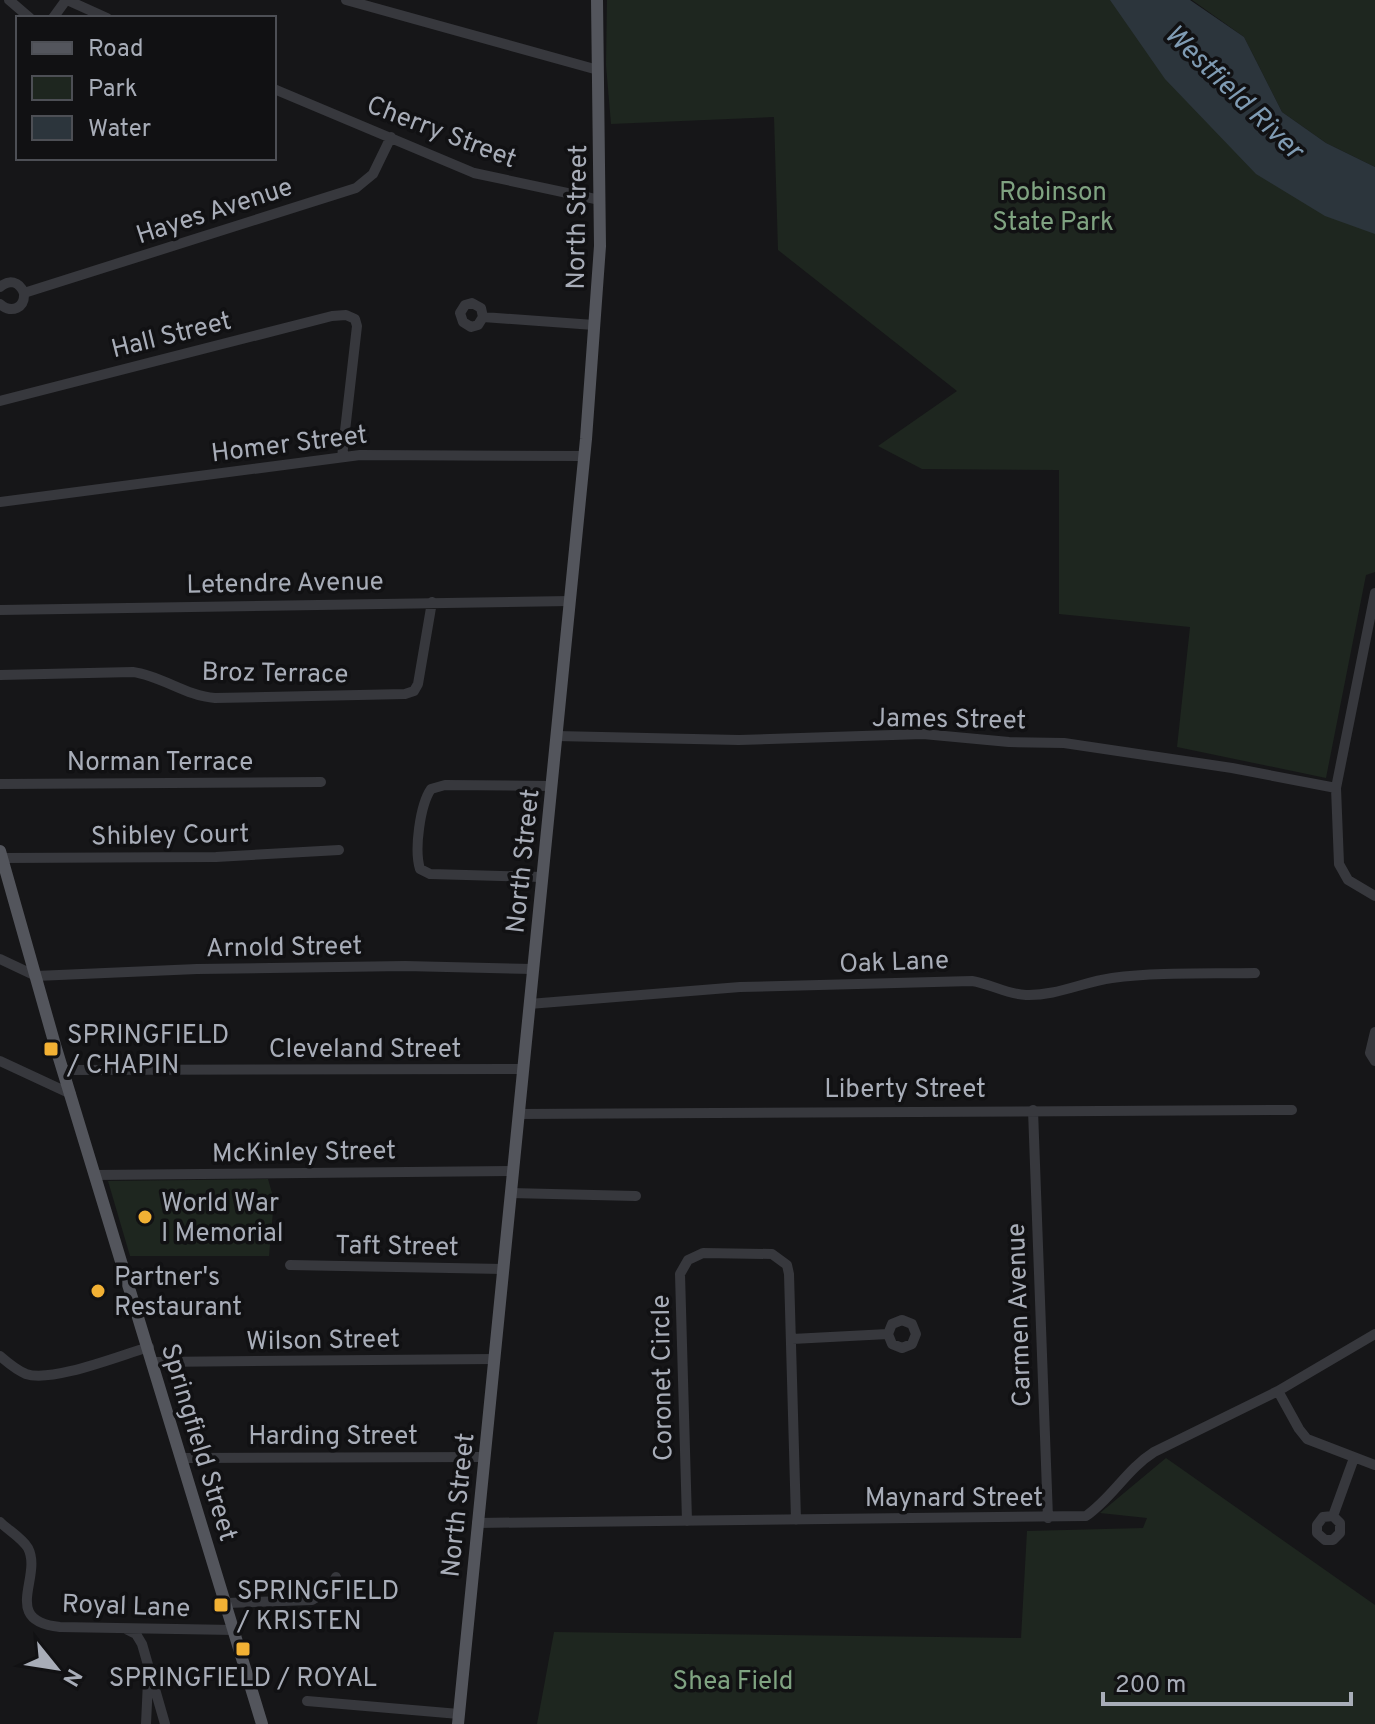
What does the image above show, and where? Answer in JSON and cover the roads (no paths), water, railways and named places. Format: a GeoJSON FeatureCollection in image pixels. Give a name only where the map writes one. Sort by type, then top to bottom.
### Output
{"type":"FeatureCollection","features":[{"type":"Feature","properties":{"kind":"main road","name":"North Street"},"geometry":{"type":"LineString","coordinates":[[458,1719],[584,456],[600,200],[597,0]]}},
{"type":"Feature","properties":{"kind":"main road","name":"Springfield Street"},"geometry":{"type":"LineString","coordinates":[[1,854],[63,1070],[262,1724]]}},
{"type":"Feature","properties":{"kind":"street"},"geometry":{"type":"LineString","coordinates":[[9,0],[28,16]]}},
{"type":"Feature","properties":{"kind":"street"},"geometry":{"type":"LineString","coordinates":[[55,16],[68,0],[103,16]]}},
{"type":"Feature","properties":{"kind":"street"},"geometry":{"type":"LineString","coordinates":[[346,0],[598,70]]}},
{"type":"Feature","properties":{"kind":"street","name":"Cherry Street"},"geometry":{"type":"LineString","coordinates":[[276,90],[474,173],[600,200]]}},
{"type":"Feature","properties":{"kind":"street","name":"Hayes Avenue"},"geometry":{"type":"LineString","coordinates":[[0,304],[8,309],[17,308],[23,302],[24,293],[356,188],[373,174],[391,137]]}},
{"type":"Feature","properties":{"kind":"street"},"geometry":{"type":"LineString","coordinates":[[0,287],[14,282],[22,287],[24,293]]}},
{"type":"Feature","properties":{"kind":"street","name":"Hall Street"},"geometry":{"type":"LineString","coordinates":[[0,401],[332,316],[346,315],[353,318],[357,326],[342,457]]}},
{"type":"Feature","properties":{"kind":"street"},"geometry":{"type":"LineString","coordinates":[[483,317],[594,325]]}},
{"type":"Feature","properties":{"kind":"street","name":"Homer Street"},"geometry":{"type":"LineString","coordinates":[[0,502],[342,457],[393,454],[584,456]]}},
{"type":"Feature","properties":{"kind":"street"},"geometry":{"type":"LineString","coordinates":[[1375,593],[1336,788],[1339,864],[1348,880],[1375,896]]}},
{"type":"Feature","properties":{"kind":"street","name":"Letendre Avenue"},"geometry":{"type":"LineString","coordinates":[[0,610],[570,601]]}},
{"type":"Feature","properties":{"kind":"street","name":"Broz Terrace"},"geometry":{"type":"LineString","coordinates":[[0,675],[133,672],[154,677],[196,695],[215,698],[405,694],[414,691],[418,684],[432,602]]}},
{"type":"Feature","properties":{"kind":"street","name":"James Street"},"geometry":{"type":"LineString","coordinates":[[556,736],[720,740],[923,734],[1009,742],[1064,743],[1232,768],[1336,788]]}},
{"type":"Feature","properties":{"kind":"street","name":"Norman Terrace"},"geometry":{"type":"LineString","coordinates":[[0,784],[321,782]]}},
{"type":"Feature","properties":{"kind":"street"},"geometry":{"type":"LineString","coordinates":[[542,877],[430,874],[420,869],[418,854],[423,803],[431,789],[438,786],[551,786]]}},
{"type":"Feature","properties":{"kind":"street","name":"Shibley Court"},"geometry":{"type":"LineString","coordinates":[[1,854],[216,857],[339,850]]}},
{"type":"Feature","properties":{"kind":"street"},"geometry":{"type":"LineString","coordinates":[[0,959],[36,976]]}},
{"type":"Feature","properties":{"kind":"street","name":"Arnold Street"},"geometry":{"type":"LineString","coordinates":[[36,976],[197,969],[405,966],[533,969]]}},
{"type":"Feature","properties":{"kind":"street","name":"Oak Lane"},"geometry":{"type":"LineString","coordinates":[[529,1004],[740,987],[972,981],[1006,992],[1029,995],[1127,977],[1255,973]]}},
{"type":"Feature","properties":{"kind":"street"},"geometry":{"type":"LineString","coordinates":[[1375,1032],[1370,1053],[1375,1061]]}},
{"type":"Feature","properties":{"kind":"street"},"geometry":{"type":"LineString","coordinates":[[0,1061],[71,1094]]}},
{"type":"Feature","properties":{"kind":"street","name":"Cleveland Street"},"geometry":{"type":"LineString","coordinates":[[63,1070],[523,1069]]}},
{"type":"Feature","properties":{"kind":"street","name":"Carmen Avenue"},"geometry":{"type":"LineString","coordinates":[[1033,1110],[1048,1518]]}},
{"type":"Feature","properties":{"kind":"street","name":"Liberty Street"},"geometry":{"type":"LineString","coordinates":[[518,1114],[1292,1110]]}},
{"type":"Feature","properties":{"kind":"street","name":"McKinley Street"},"geometry":{"type":"LineString","coordinates":[[95,1175],[513,1171]]}},
{"type":"Feature","properties":{"kind":"street"},"geometry":{"type":"LineString","coordinates":[[510,1193],[636,1196]]}},
{"type":"Feature","properties":{"kind":"street","name":"Coronet Circle"},"geometry":{"type":"LineString","coordinates":[[687,1521],[680,1274],[688,1260],[703,1253],[741,1252],[772,1254],[787,1265],[789,1274],[796,1520]]}},
{"type":"Feature","properties":{"kind":"street","name":"Taft Street"},"geometry":{"type":"LineString","coordinates":[[290,1265],[503,1269]]}},
{"type":"Feature","properties":{"kind":"street"},"geometry":{"type":"LineString","coordinates":[[792,1339],[888,1334]]}},
{"type":"Feature","properties":{"kind":"street","name":"Maynard Street"},"geometry":{"type":"LineString","coordinates":[[477,1523],[1086,1516],[1136,1465],[1154,1452],[1278,1391],[1375,1334]]}},
{"type":"Feature","properties":{"kind":"street"},"geometry":{"type":"LineString","coordinates":[[0,1356],[28,1375],[45,1375],[149,1347]]}},
{"type":"Feature","properties":{"kind":"street","name":"Wilson Street"},"geometry":{"type":"LineString","coordinates":[[154,1362],[494,1359]]}},
{"type":"Feature","properties":{"kind":"street"},"geometry":{"type":"LineString","coordinates":[[1278,1391],[1302,1435],[1320,1445],[1375,1465]]}},
{"type":"Feature","properties":{"kind":"street","name":"Harding Street"},"geometry":{"type":"LineString","coordinates":[[182,1458],[484,1457]]}},
{"type":"Feature","properties":{"kind":"street"},"geometry":{"type":"LineString","coordinates":[[1333,1516],[1354,1458]]}},
{"type":"Feature","properties":{"kind":"street","name":"Royal Lane"},"geometry":{"type":"LineString","coordinates":[[0,1522],[29,1550],[26,1599],[29,1610],[44,1624],[60,1627],[234,1630]]}},
{"type":"Feature","properties":{"kind":"street"},"geometry":{"type":"LineString","coordinates":[[226,1603],[312,1600],[330,1589],[336,1577]]}},
{"type":"Feature","properties":{"kind":"street"},"geometry":{"type":"LineString","coordinates":[[124,1628],[134,1632],[139,1639],[165,1724]]}},
{"type":"Feature","properties":{"kind":"street"},"geometry":{"type":"LineString","coordinates":[[146,1724],[149,1671]]}},
{"type":"Feature","properties":{"kind":"street"},"geometry":{"type":"LineString","coordinates":[[307,1701],[458,1719]]}},
{"type":"Feature","properties":{"kind":"water","name":"Westfield River"},"geometry":{"type":"Polygon","coordinates":[[[1110,0],[1190,0],[1244,37],[1282,112],[1326,143],[1375,167],[1375,234],[1325,216],[1256,174],[1165,79],[1110,0]]]}},
{"type":"Feature","properties":{"kind":"place","name":"SPRINGFIELD / CHAPIN"},"geometry":{"type":"Point","coordinates":[51,1049]}},
{"type":"Feature","properties":{"kind":"place","name":"World War I Memorial"},"geometry":{"type":"Point","coordinates":[145,1217]}},
{"type":"Feature","properties":{"kind":"place","name":"Partner's Restaurant"},"geometry":{"type":"Point","coordinates":[98,1291]}},
{"type":"Feature","properties":{"kind":"place","name":"SPRINGFIELD / KRISTEN"},"geometry":{"type":"Point","coordinates":[221,1605]}},
{"type":"Feature","properties":{"kind":"place","name":"SPRINGFIELD / ROYAL"},"geometry":{"type":"Point","coordinates":[243,1649]}},
{"type":"Feature","properties":{"kind":"park label","name":"Robinson State Park"},"geometry":{"type":"Point","coordinates":[1053,206]}},
{"type":"Feature","properties":{"kind":"park label","name":"Shea Field"},"geometry":{"type":"Point","coordinates":[733,1680]}}]}
